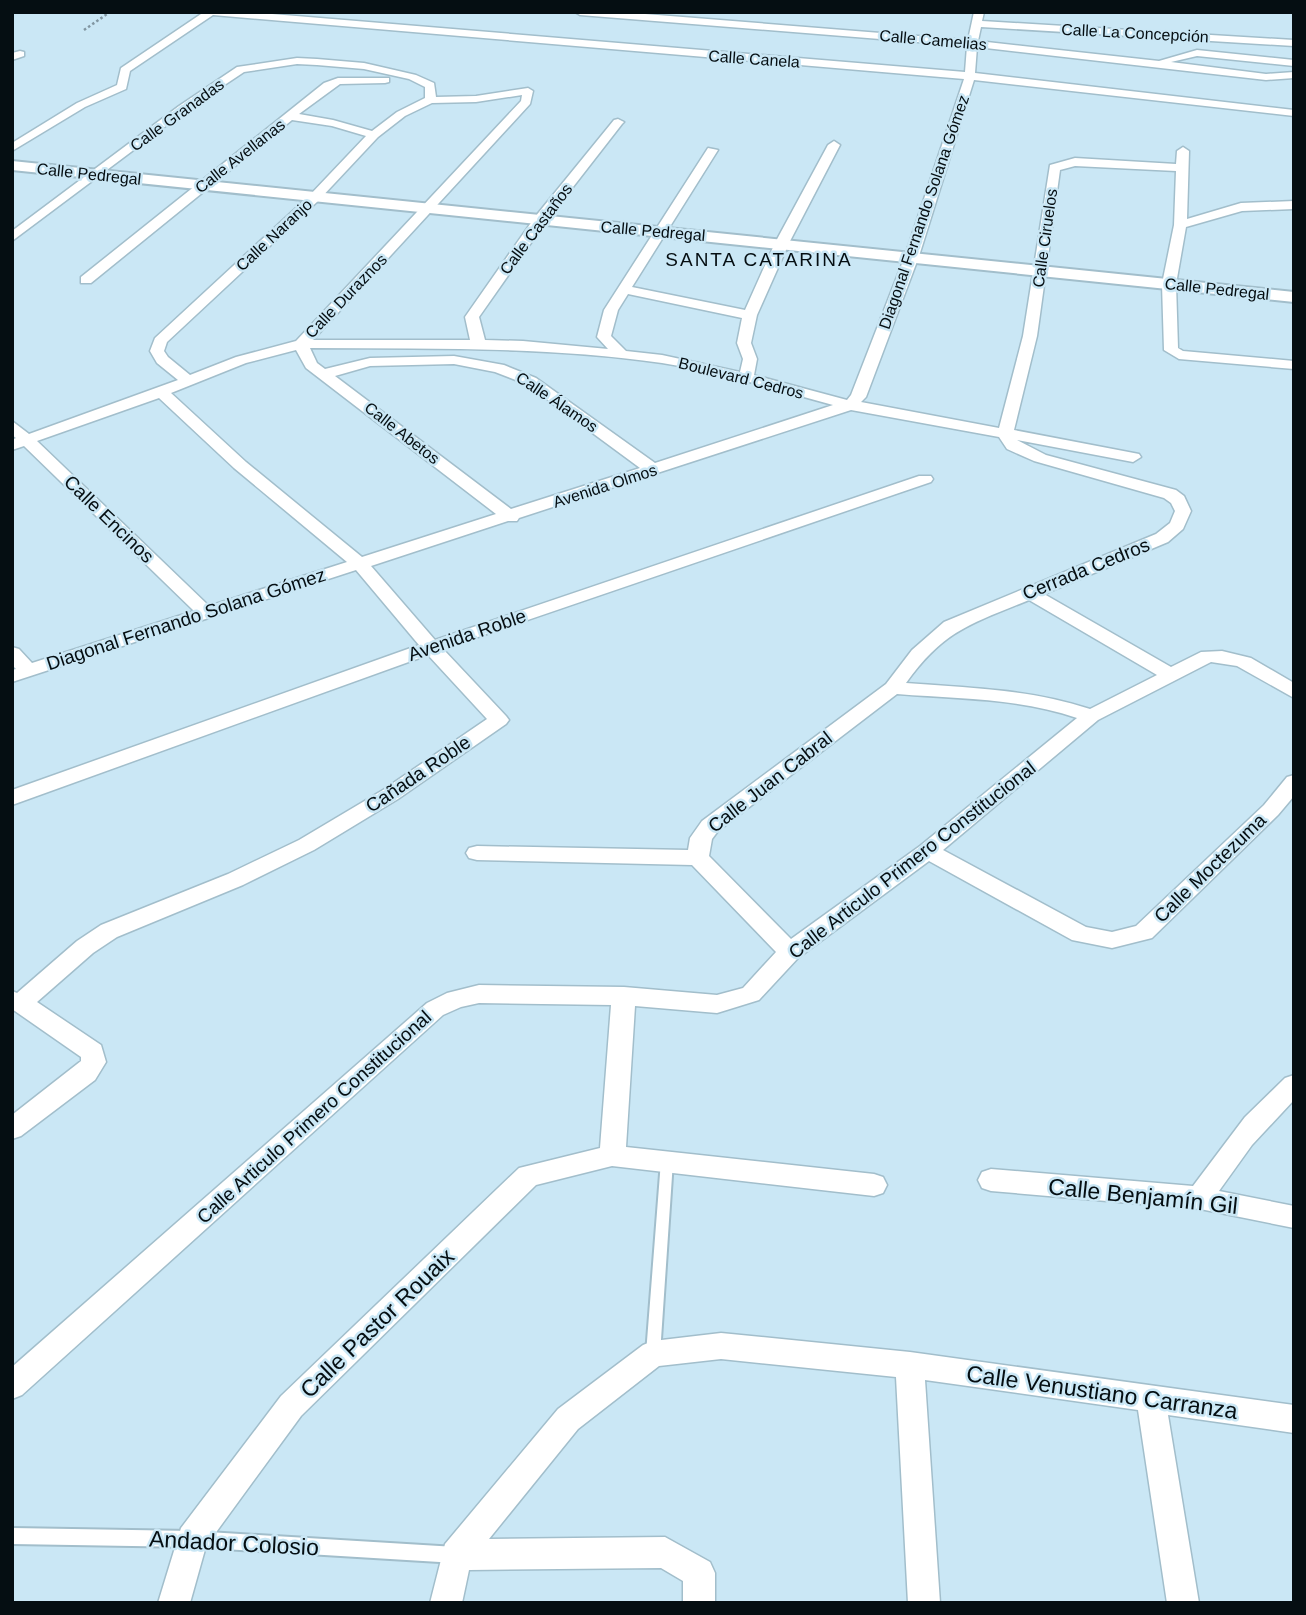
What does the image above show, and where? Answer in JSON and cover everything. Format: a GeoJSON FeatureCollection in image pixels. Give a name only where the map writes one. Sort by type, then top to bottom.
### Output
{"type":"FeatureCollection","features":[{"type":"Feature","properties":{"kind":"street","name":"Calle Canela"},"geometry":{"type":"LineString","coordinates":[[212,12],[274,15],[579,45],[970,76],[1294,113]]}},
{"type":"Feature","properties":{"kind":"street"},"geometry":{"type":"LineString","coordinates":[[12,148],[80,105],[122,87],[125,70],[212,12]]}},
{"type":"Feature","properties":{"kind":"street","name":"Calle Camelias"},"geometry":{"type":"LineString","coordinates":[[580,12],[972,43],[1152,64],[1289,76]]}},
{"type":"Feature","properties":{"kind":"street"},"geometry":{"type":"LineString","coordinates":[[593,24],[599,13]]}},
{"type":"Feature","properties":{"kind":"street"},"geometry":{"type":"LineString","coordinates":[[978,16],[1001,13]]}},
{"type":"Feature","properties":{"kind":"street","name":"Diagonal Fernando Solana Gómez"},"geometry":{"type":"LineString","coordinates":[[850,405],[858,397],[912,256],[970,76],[972,43],[978,16]]}},
{"type":"Feature","properties":{"kind":"street","name":"Calle La Concepción"},"geometry":{"type":"LineString","coordinates":[[978,16],[1294,43]]}},
{"type":"Feature","properties":{"kind":"street"},"geometry":{"type":"LineString","coordinates":[[579,45],[586,35]]}},
{"type":"Feature","properties":{"kind":"street"},"geometry":{"type":"LineString","coordinates":[[1197,52],[1203,37]]}},
{"type":"Feature","properties":{"kind":"street"},"geometry":{"type":"LineString","coordinates":[[1152,64],[1197,52],[1294,62]]}},
{"type":"Feature","properties":{"kind":"street","name":"Calle Granadas"},"geometry":{"type":"LineString","coordinates":[[12,237],[241,69],[307,61],[365,66],[412,77]]}},
{"type":"Feature","properties":{"kind":"street"},"geometry":{"type":"LineString","coordinates":[[412,77],[430,85],[430,100]]}},
{"type":"Feature","properties":{"kind":"street","name":"Calle Avellanas"},"geometry":{"type":"LineString","coordinates":[[86,280],[328,85],[338,81],[412,77]]}},
{"type":"Feature","properties":{"kind":"street","name":"Calle Duraznos"},"geometry":{"type":"LineString","coordinates":[[20,443],[241,360],[301,344],[526,102],[528,91],[476,99],[430,100]]}},
{"type":"Feature","properties":{"kind":"street","name":"Calle Naranjo"},"geometry":{"type":"LineString","coordinates":[[187,380],[162,360],[157,351],[160,341],[314,198],[374,135],[401,114],[430,100]]}},
{"type":"Feature","properties":{"kind":"street"},"geometry":{"type":"LineString","coordinates":[[291,116],[333,123],[374,135]]}},
{"type":"Feature","properties":{"kind":"street","name":"Calle Castaños"},"geometry":{"type":"LineString","coordinates":[[478,343],[472,317],[540,220],[618,122]]}},
{"type":"Feature","properties":{"kind":"street"},"geometry":{"type":"LineString","coordinates":[[746,377],[750,359],[744,344],[750,315],[782,243],[834,145]]}},
{"type":"Feature","properties":{"kind":"street"},"geometry":{"type":"LineString","coordinates":[[621,354],[604,337],[611,310],[712,150]]}},
{"type":"Feature","properties":{"kind":"street"},"geometry":{"type":"LineString","coordinates":[[1183,151],[1180,225],[1169,284],[1171,350],[1179,355],[1294,365]]}},
{"type":"Feature","properties":{"kind":"street","name":"Calle Ciruelos"},"geometry":{"type":"LineString","coordinates":[[1005,435],[1018,394],[1041,269],[1055,168],[1058,165],[1107,163],[1183,168]]}},
{"type":"Feature","properties":{"kind":"street","name":"Calle Pedregal"},"geometry":{"type":"LineString","coordinates":[[12,165],[428,210],[912,256],[1294,297]]}},
{"type":"Feature","properties":{"kind":"street"},"geometry":{"type":"LineString","coordinates":[[1180,225],[1241,206],[1294,205]]}},
{"type":"Feature","properties":{"kind":"street"},"geometry":{"type":"LineString","coordinates":[[626,290],[750,315]]}},
{"type":"Feature","properties":{"kind":"street","name":"Boulevard Cedros"},"geometry":{"type":"LineString","coordinates":[[301,344],[478,343],[621,354],[674,361],[850,405],[1133,457]]}},
{"type":"Feature","properties":{"kind":"street","name":"Calle Abetos"},"geometry":{"type":"LineString","coordinates":[[301,344],[311,365],[510,517]]}},
{"type":"Feature","properties":{"kind":"street","name":"Calle Álamos"},"geometry":{"type":"LineString","coordinates":[[326,374],[349,365],[370,362],[454,360],[499,368],[531,381],[654,470]]}},
{"type":"Feature","properties":{"kind":"street","name":"Cañada Roble"},"geometry":{"type":"LineString","coordinates":[[17,1001],[85,947],[109,932],[277,860],[307,844],[397,790],[499,720],[430,648],[360,564],[240,465],[161,392]]}},
{"type":"Feature","properties":{"kind":"street","name":"Avenida Olmos"},"geometry":{"type":"LineString","coordinates":[[360,564],[850,405]]}},
{"type":"Feature","properties":{"kind":"street","name":"Calle Encinos"},"geometry":{"type":"LineString","coordinates":[[12,426],[20,443],[205,612]]}},
{"type":"Feature","properties":{"kind":"street","name":"Cerrada Cedros"},"geometry":{"type":"LineString","coordinates":[[893,688],[916,654],[931,639],[951,626],[1161,538],[1177,525],[1183,511],[1178,500],[1170,495],[1033,455],[1013,446],[1005,435]]}},
{"type":"Feature","properties":{"kind":"street","name":"Avenida Roble"},"geometry":{"type":"LineString","coordinates":[[12,798],[430,648],[925,480]]}},
{"type":"Feature","properties":{"kind":"street","name":"Diagonal Fernando Solana Gómez"},"geometry":{"type":"LineString","coordinates":[[20,673],[360,564]]}},
{"type":"Feature","properties":{"kind":"street"},"geometry":{"type":"LineString","coordinates":[[1028,592],[1169,674]]}},
{"type":"Feature","properties":{"kind":"street"},"geometry":{"type":"LineString","coordinates":[[12,653],[20,673]]}},
{"type":"Feature","properties":{"kind":"street","name":"Calle Articulo Primero Constitucional"},"geometry":{"type":"LineString","coordinates":[[12,1386],[435,1009],[455,999],[479,994],[624,996],[717,1004],[751,994],[790,952],[928,851],[1091,716],[1208,656],[1230,655],[1249,662],[1294,692]]}},
{"type":"Feature","properties":{"kind":"street"},"geometry":{"type":"LineString","coordinates":[[893,688],[1018,697],[1049,702],[1091,716]]}},
{"type":"Feature","properties":{"kind":"street","name":"Calle Juan Cabral"},"geometry":{"type":"LineString","coordinates":[[477,853],[698,858],[701,838],[710,827],[893,688]]}},
{"type":"Feature","properties":{"kind":"street","name":"Calle Moctezuma"},"geometry":{"type":"LineString","coordinates":[[928,851],[1080,934],[1112,940],[1144,932],[1270,810],[1294,782]]}},
{"type":"Feature","properties":{"kind":"street"},"geometry":{"type":"LineString","coordinates":[[1270,810],[1294,799]]}},
{"type":"Feature","properties":{"kind":"street"},"geometry":{"type":"LineString","coordinates":[[698,858],[790,952]]}},
{"type":"Feature","properties":{"kind":"street"},"geometry":{"type":"LineString","coordinates":[[612,1156],[624,996]]}},
{"type":"Feature","properties":{"kind":"street"},"geometry":{"type":"LineString","coordinates":[[12,1129],[86,1073],[94,1062],[92,1052],[17,1001]]}},
{"type":"Feature","properties":{"kind":"street"},"geometry":{"type":"LineString","coordinates":[[1200,1198],[1229,1153],[1269,1105],[1294,1085]]}},
{"type":"Feature","properties":{"kind":"street","name":"Calle Pastor Rouaix"},"geometry":{"type":"LineString","coordinates":[[174,1603],[192,1539],[291,1406],[528,1176],[612,1156],[874,1185]]}},
{"type":"Feature","properties":{"kind":"street","name":"Calle Benjamín Gil"},"geometry":{"type":"LineString","coordinates":[[991,1180],[1200,1198],[1294,1217]]}},
{"type":"Feature","properties":{"kind":"street","name":"Calle Venustiano Carranza"},"geometry":{"type":"LineString","coordinates":[[653,1354],[721,1346],[910,1365],[1294,1419]]}},
{"type":"Feature","properties":{"kind":"street"},"geometry":{"type":"LineString","coordinates":[[446,1603],[456,1555],[568,1419],[653,1354]]}},
{"type":"Feature","properties":{"kind":"street"},"geometry":{"type":"LineString","coordinates":[[910,1365],[924,1603]]}},
{"type":"Feature","properties":{"kind":"street"},"geometry":{"type":"LineString","coordinates":[[1151,1400],[1183,1603]]}},
{"type":"Feature","properties":{"kind":"street"},"geometry":{"type":"LineString","coordinates":[[456,1555],[665,1552],[699,1573],[699,1603]]}},
{"type":"Feature","properties":{"kind":"lane"},"geometry":{"type":"LineString","coordinates":[[653,1354],[667,1161]]}},
{"type":"Feature","properties":{"kind":"lane","name":"Andador Colosio"},"geometry":{"type":"LineString","coordinates":[[12,1536],[192,1539],[456,1555]]}},
{"type":"Feature","properties":{"kind":"path"},"geometry":{"type":"LineString","coordinates":[[84,30],[110,12]]}},
{"type":"Feature","properties":{"kind":"district","name":"SANTA CATARINA"},"geometry":{"type":"Point","coordinates":[759,259]}}]}
